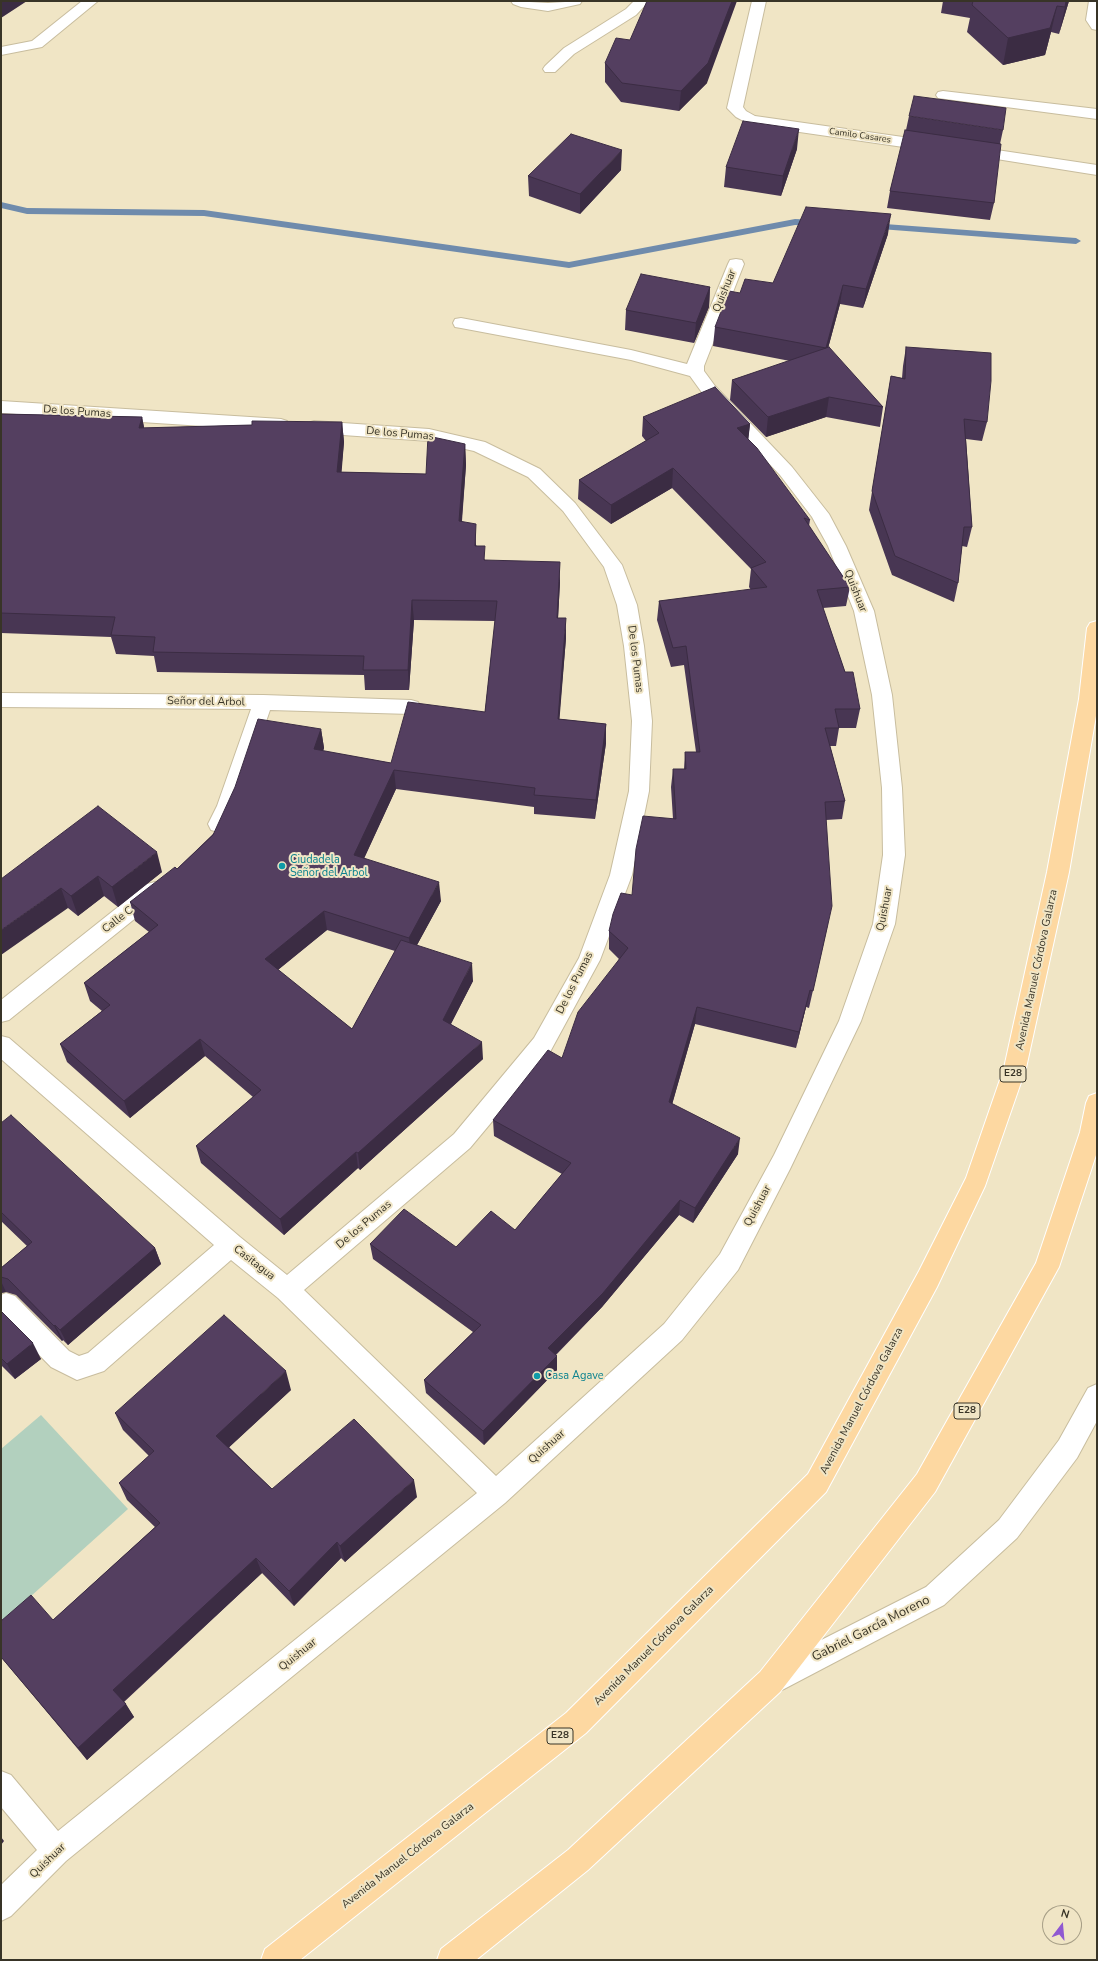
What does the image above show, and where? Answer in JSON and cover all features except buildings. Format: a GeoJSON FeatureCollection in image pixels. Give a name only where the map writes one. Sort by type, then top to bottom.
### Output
{"type":"FeatureCollection","features":[{"type":"Feature","properties":{"kind":"main road","name":"Avenida Manuel Córdova Galarza"},"geometry":{"type":"LineString","coordinates":[[276,1960],[576,1723],[817,1483],[928,1279],[977,1179],[1015,1068],[1059,865],[1088,699],[1097,628]]}},
{"type":"Feature","properties":{"kind":"main road","name":"E28"},"geometry":{"type":"LineString","coordinates":[[452,1960],[578,1860],[770,1682],[926,1483],[1047,1267],[1092,1132],[1097,1103]]}},
{"type":"Feature","properties":{"kind":"street"},"geometry":{"type":"LineString","coordinates":[[1,51],[37,44],[91,1]]}},
{"type":"Feature","properties":{"kind":"street"},"geometry":{"type":"LineString","coordinates":[[518,1],[526,4],[548,7],[575,1]]}},
{"type":"Feature","properties":{"kind":"street"},"geometry":{"type":"LineString","coordinates":[[550,69],[569,51],[631,12],[642,1]]}},
{"type":"Feature","properties":{"kind":"street","name":"Camilo Casares"},"geometry":{"type":"LineString","coordinates":[[759,1],[735,108],[751,120],[1097,170]]}},
{"type":"Feature","properties":{"kind":"street"},"geometry":{"type":"LineString","coordinates":[[1096,1],[1093,20],[1097,26]]}},
{"type":"Feature","properties":{"kind":"street"},"geometry":{"type":"LineString","coordinates":[[943,95],[1097,114]]}},
{"type":"Feature","properties":{"kind":"street","name":"Quishuar"},"geometry":{"type":"LineString","coordinates":[[1,1906],[56,1851],[496,1494],[673,1332],[729,1262],[782,1162],[850,1021],[884,924],[894,855],[892,788],[882,696],[864,611],[837,546],[820,514],[786,471],[709,390],[696,372],[695,366],[736,264]]}},
{"type":"Feature","properties":{"kind":"street"},"geometry":{"type":"LineString","coordinates":[[461,323],[631,355],[696,372]]}},
{"type":"Feature","properties":{"kind":"street","name":"De los Pumas"},"geometry":{"type":"LineString","coordinates":[[1,407],[429,435],[480,446],[534,473],[570,508],[613,564],[627,605],[634,646],[642,721],[639,791],[621,876],[589,960],[542,1045],[462,1141],[287,1290]]}},
{"type":"Feature","properties":{"kind":"street","name":"Señor del Arbol"},"geometry":{"type":"LineString","coordinates":[[1,700],[263,702],[411,707]]}},
{"type":"Feature","properties":{"kind":"street"},"geometry":{"type":"LineString","coordinates":[[206,843],[212,838],[227,806],[263,702]]}},
{"type":"Feature","properties":{"kind":"street","name":"Calle C"},"geometry":{"type":"LineString","coordinates":[[1,1013],[168,880]]}},
{"type":"Feature","properties":{"kind":"street","name":"Casitagua"},"geometry":{"type":"LineString","coordinates":[[1,1045],[231,1246],[287,1290],[496,1494]]}},
{"type":"Feature","properties":{"kind":"street"},"geometry":{"type":"LineString","coordinates":[[6,1304],[60,1359],[77,1368],[95,1363],[231,1246]]}},
{"type":"Feature","properties":{"kind":"street","name":"Gabriel García Moreno"},"geometry":{"type":"LineString","coordinates":[[770,1682],[934,1596],[1008,1529],[1068,1449],[1097,1396]]}},
{"type":"Feature","properties":{"kind":"street"},"geometry":{"type":"LineString","coordinates":[[1,1785],[56,1851]]}},
{"type":"Feature","properties":{"kind":"green space"},"geometry":{"type":"Polygon","coordinates":[[[41,1415],[128,1509],[1,1623],[1,1449],[41,1415]]]}},
{"type":"Feature","properties":{"kind":"waterway"},"geometry":{"type":"LineString","coordinates":[[1,205],[27,211],[204,213],[569,265],[795,222],[818,223]]}},
{"type":"Feature","properties":{"kind":"waterway"},"geometry":{"type":"LineString","coordinates":[[871,226],[1076,241]]}},
{"type":"Feature","properties":{"kind":"place","name":"Ciudadela Señor del Arbol"},"geometry":{"type":"Point","coordinates":[282,866]}},
{"type":"Feature","properties":{"kind":"place","name":"Casa Agave"},"geometry":{"type":"Point","coordinates":[537,1376]}}]}
